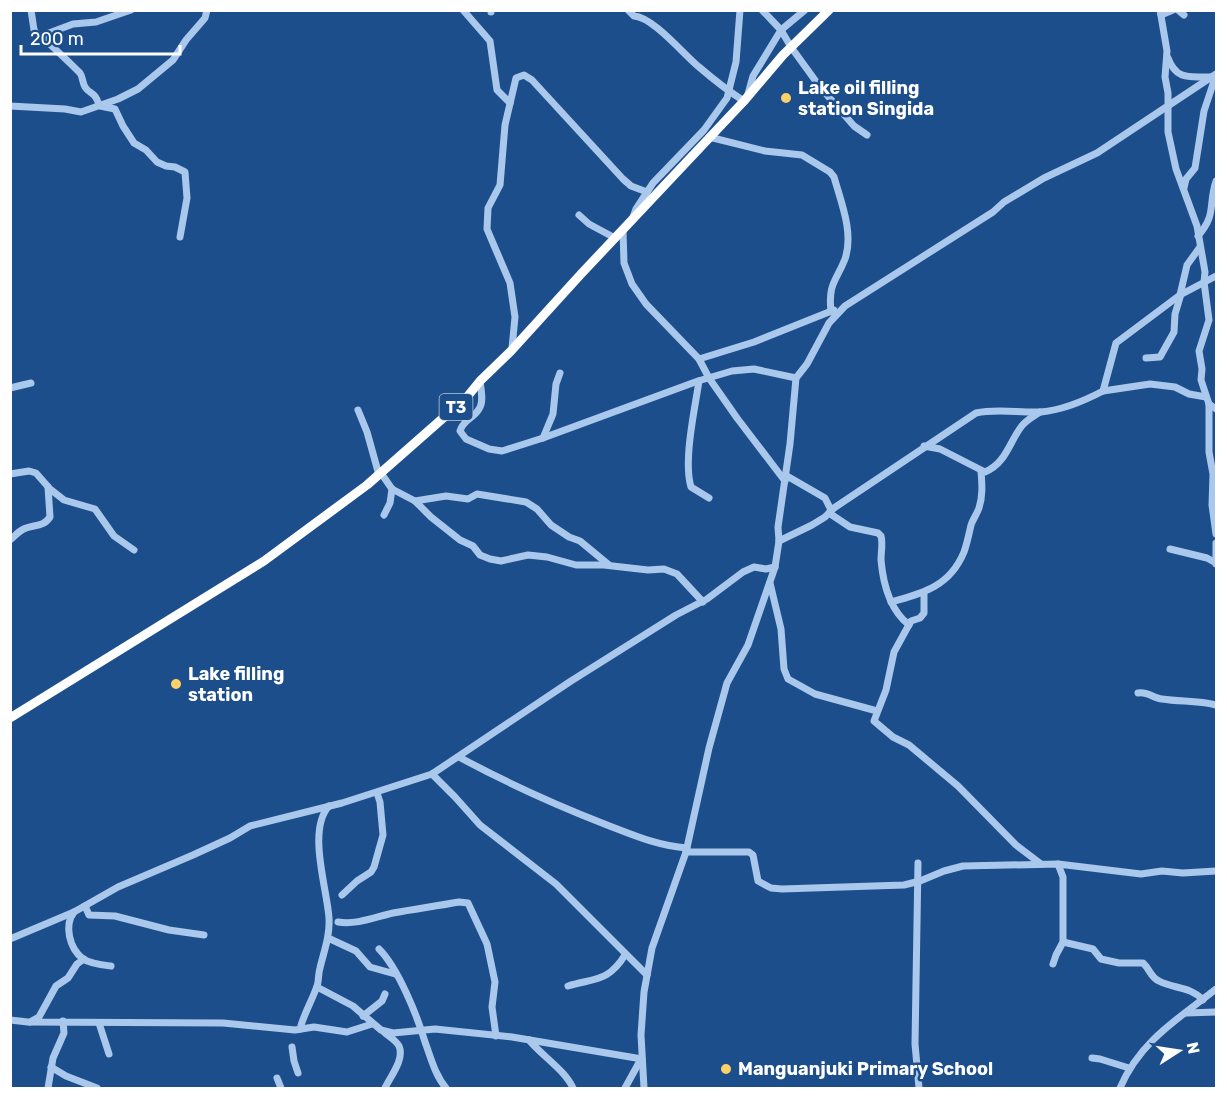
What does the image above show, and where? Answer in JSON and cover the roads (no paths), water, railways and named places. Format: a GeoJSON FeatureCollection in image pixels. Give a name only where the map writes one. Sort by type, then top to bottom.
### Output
{"type":"FeatureCollection","features":[{"type":"Feature","properties":{"kind":"highway","name":"T3"},"geometry":{"type":"LineString","coordinates":[[10,718],[264,561],[380,474],[460,404],[623,231],[790,47],[829,10]]}},
{"type":"Feature","properties":{"kind":"street"},"geometry":{"type":"LineString","coordinates":[[31,10],[34,30],[38,36],[55,46],[64,59],[81,75],[85,88],[95,94],[98,105]]}},
{"type":"Feature","properties":{"kind":"street"},"geometry":{"type":"LineString","coordinates":[[41,36],[74,24],[96,22],[131,10]]}},
{"type":"Feature","properties":{"kind":"street"},"geometry":{"type":"LineString","coordinates":[[10,106],[65,109],[78,112],[118,99],[138,89],[173,60],[205,18],[207,10]]}},
{"type":"Feature","properties":{"kind":"street"},"geometry":{"type":"LineString","coordinates":[[463,10],[490,41],[497,90],[510,103]]}},
{"type":"Feature","properties":{"kind":"street"},"geometry":{"type":"LineString","coordinates":[[628,10],[634,16],[650,23],[730,91],[746,97],[753,76],[781,30],[805,10]]}},
{"type":"Feature","properties":{"kind":"street"},"geometry":{"type":"LineString","coordinates":[[633,220],[636,209],[653,183],[721,109],[730,91],[736,62],[740,10]]}},
{"type":"Feature","properties":{"kind":"street"},"geometry":{"type":"LineString","coordinates":[[762,10],[781,30],[790,47],[820,87],[854,126],[867,135]]}},
{"type":"Feature","properties":{"kind":"street"},"geometry":{"type":"LineString","coordinates":[[1173,10],[1161,13],[1167,56],[1165,77],[1168,132],[1176,169],[1197,226],[1204,267],[1209,320],[1199,351],[1201,380],[1207,400],[1208,446],[1214,481],[1216,534]]}},
{"type":"Feature","properties":{"kind":"street"},"geometry":{"type":"LineString","coordinates":[[1167,56],[1177,74],[1183,76],[1215,75]]}},
{"type":"Feature","properties":{"kind":"street"},"geometry":{"type":"LineString","coordinates":[[511,351],[516,326],[510,282],[487,229],[489,208],[500,185],[505,125],[514,83],[518,76],[524,75],[532,80],[623,179],[631,186],[647,192]]}},
{"type":"Feature","properties":{"kind":"street"},"geometry":{"type":"LineString","coordinates":[[699,359],[754,342],[845,306],[1044,177],[1097,153],[1215,75]]}},
{"type":"Feature","properties":{"kind":"street"},"geometry":{"type":"LineString","coordinates":[[1184,188],[1186,179],[1195,168],[1204,111],[1215,75]]}},
{"type":"Feature","properties":{"kind":"street"},"geometry":{"type":"LineString","coordinates":[[98,105],[115,109],[132,140],[146,150],[154,160],[185,172],[187,198],[180,237]]}},
{"type":"Feature","properties":{"kind":"street"},"geometry":{"type":"LineString","coordinates":[[709,137],[765,151],[802,155],[834,177],[845,217],[847,239],[845,257],[831,287],[831,312]]}},
{"type":"Feature","properties":{"kind":"street"},"geometry":{"type":"LineString","coordinates":[[1198,236],[1212,216],[1216,181]]}},
{"type":"Feature","properties":{"kind":"street"},"geometry":{"type":"LineString","coordinates":[[579,214],[590,224],[615,238]]}},
{"type":"Feature","properties":{"kind":"street"},"geometry":{"type":"LineString","coordinates":[[623,231],[624,263],[632,284],[646,304],[699,359],[710,378],[772,464],[786,478],[825,498],[830,512],[850,527],[878,533],[881,536],[883,572],[891,602],[899,618],[909,625]]}},
{"type":"Feature","properties":{"kind":"street"},"geometry":{"type":"LineString","coordinates":[[1146,358],[1160,357],[1172,339],[1175,327],[1174,314],[1187,266],[1200,247]]}},
{"type":"Feature","properties":{"kind":"street"},"geometry":{"type":"LineString","coordinates":[[1204,267],[1216,276]]}},
{"type":"Feature","properties":{"kind":"street"},"geometry":{"type":"LineString","coordinates":[[1103,392],[1116,343],[1181,295],[1216,276]]}},
{"type":"Feature","properties":{"kind":"street"},"geometry":{"type":"LineString","coordinates":[[644,1089],[641,1035],[647,975],[657,931],[686,850],[709,748],[727,683],[748,645],[775,567],[796,378],[807,364],[829,323],[845,306]]}},
{"type":"Feature","properties":{"kind":"street"},"geometry":{"type":"LineString","coordinates":[[480,381],[482,394],[480,409],[460,428],[463,437],[498,452],[732,371],[752,369],[796,378]]}},
{"type":"Feature","properties":{"kind":"street"},"geometry":{"type":"LineString","coordinates":[[543,438],[553,414],[556,384],[560,373]]}},
{"type":"Feature","properties":{"kind":"street"},"geometry":{"type":"LineString","coordinates":[[699,381],[688,474],[694,490],[710,498]]}},
{"type":"Feature","properties":{"kind":"street"},"geometry":{"type":"LineString","coordinates":[[10,388],[31,383]]}},
{"type":"Feature","properties":{"kind":"street"},"geometry":{"type":"LineString","coordinates":[[779,541],[812,525],[924,446],[976,413],[998,410],[1040,412],[1075,404],[1103,392],[1150,384],[1175,387],[1207,400],[1216,409]]}},
{"type":"Feature","properties":{"kind":"street"},"geometry":{"type":"LineString","coordinates":[[358,410],[380,474],[392,489],[415,501],[431,518],[460,540],[473,546],[480,555],[501,561],[528,555],[547,557],[576,565],[670,570],[685,582],[703,602]]}},
{"type":"Feature","properties":{"kind":"street"},"geometry":{"type":"LineString","coordinates":[[924,446],[940,450],[981,471],[988,471],[1000,462],[1023,424],[1040,412]]}},
{"type":"Feature","properties":{"kind":"street"},"geometry":{"type":"LineString","coordinates":[[772,464],[778,466],[787,462]]}},
{"type":"Feature","properties":{"kind":"street"},"geometry":{"type":"LineString","coordinates":[[10,474],[33,471],[67,502],[95,509],[114,537],[134,550]]}},
{"type":"Feature","properties":{"kind":"street"},"geometry":{"type":"LineString","coordinates":[[891,602],[924,593],[948,579],[961,559],[972,522],[979,508],[982,492],[981,471]]}},
{"type":"Feature","properties":{"kind":"street"},"geometry":{"type":"LineString","coordinates":[[10,540],[24,529],[39,526],[48,521],[50,517],[48,487]]}},
{"type":"Feature","properties":{"kind":"street"},"geometry":{"type":"LineString","coordinates":[[384,515],[390,502],[392,489]]}},
{"type":"Feature","properties":{"kind":"street"},"geometry":{"type":"LineString","coordinates":[[415,501],[446,496],[468,499],[477,494],[526,502],[537,509],[551,525],[569,537],[580,541],[611,566]]}},
{"type":"Feature","properties":{"kind":"street"},"geometry":{"type":"LineString","coordinates":[[390,502],[407,496]]}},
{"type":"Feature","properties":{"kind":"street"},"geometry":{"type":"LineString","coordinates":[[1170,549],[1207,558],[1216,563],[1216,543]]}},
{"type":"Feature","properties":{"kind":"street"},"geometry":{"type":"LineString","coordinates":[[10,939],[75,912],[118,887],[230,838],[250,825],[377,793],[432,774],[572,681],[676,615],[703,602],[749,568],[775,567]]}},
{"type":"Feature","properties":{"kind":"street"},"geometry":{"type":"LineString","coordinates":[[770,582],[781,629],[784,669],[788,679],[824,697],[877,711]]}},
{"type":"Feature","properties":{"kind":"street"},"geometry":{"type":"LineString","coordinates":[[924,593],[924,613],[920,618],[911,621],[894,652],[886,690],[873,720],[958,786],[1016,845],[1041,864]]}},
{"type":"Feature","properties":{"kind":"street"},"geometry":{"type":"LineString","coordinates":[[1138,693],[1145,692],[1162,699],[1201,700],[1216,705]]}},
{"type":"Feature","properties":{"kind":"street"},"geometry":{"type":"LineString","coordinates":[[459,757],[518,788],[565,809],[645,839],[686,850],[749,852],[753,855],[758,881],[771,888],[880,887],[918,882],[963,866],[1058,864],[1141,874],[1162,871],[1183,873],[1216,871]]}},
{"type":"Feature","properties":{"kind":"street"},"geometry":{"type":"LineString","coordinates":[[432,774],[480,825],[556,884],[647,975]]}},
{"type":"Feature","properties":{"kind":"street"},"geometry":{"type":"LineString","coordinates":[[342,896],[374,867],[382,835],[380,802],[377,793]]}},
{"type":"Feature","properties":{"kind":"street"},"geometry":{"type":"LineString","coordinates":[[300,1029],[309,1001],[317,987],[328,938],[329,922],[321,873],[320,827],[323,813],[329,806]]}},
{"type":"Feature","properties":{"kind":"street"},"geometry":{"type":"LineString","coordinates":[[918,863],[915,1044],[919,1089]]}},
{"type":"Feature","properties":{"kind":"street"},"geometry":{"type":"LineString","coordinates":[[1053,964],[1063,942],[1063,878],[1058,864]]}},
{"type":"Feature","properties":{"kind":"street"},"geometry":{"type":"LineString","coordinates":[[338,922],[375,919],[459,902],[468,903],[487,944],[495,982],[492,1007],[496,1036]]}},
{"type":"Feature","properties":{"kind":"street"},"geometry":{"type":"LineString","coordinates":[[85,906],[89,915],[115,916],[169,930],[204,935]]}},
{"type":"Feature","properties":{"kind":"street"},"geometry":{"type":"LineString","coordinates":[[75,912],[68,922],[69,934],[84,959],[92,963],[111,966]]}},
{"type":"Feature","properties":{"kind":"street"},"geometry":{"type":"LineString","coordinates":[[328,938],[356,951],[370,967],[395,974]]}},
{"type":"Feature","properties":{"kind":"street"},"geometry":{"type":"LineString","coordinates":[[1063,942],[1092,949],[1101,959],[1119,963],[1143,963],[1152,977],[1160,982],[1194,991],[1203,999]]}},
{"type":"Feature","properties":{"kind":"street"},"geometry":{"type":"LineString","coordinates":[[379,949],[387,958],[395,974],[421,1030],[435,1071],[446,1089]]}},
{"type":"Feature","properties":{"kind":"street"},"geometry":{"type":"LineString","coordinates":[[568,986],[612,973],[626,955]]}},
{"type":"Feature","properties":{"kind":"street"},"geometry":{"type":"LineString","coordinates":[[28,1022],[39,1017],[56,986],[68,978],[74,968],[84,959]]}},
{"type":"Feature","properties":{"kind":"street"},"geometry":{"type":"LineString","coordinates":[[317,987],[353,1006],[397,1043],[400,1053],[399,1062],[385,1089]]}},
{"type":"Feature","properties":{"kind":"street"},"geometry":{"type":"LineString","coordinates":[[1120,1089],[1129,1068],[1150,1041],[1216,988]]}},
{"type":"Feature","properties":{"kind":"street"},"geometry":{"type":"LineString","coordinates":[[363,1016],[382,1000],[385,994]]}},
{"type":"Feature","properties":{"kind":"street"},"geometry":{"type":"LineString","coordinates":[[1186,1013],[1216,1012]]}},
{"type":"Feature","properties":{"kind":"street"},"geometry":{"type":"LineString","coordinates":[[10,1020],[223,1023],[300,1029],[314,1027],[347,1032],[372,1024]]}},
{"type":"Feature","properties":{"kind":"street"},"geometry":{"type":"LineString","coordinates":[[48,1089],[51,1067],[63,1036],[63,1021]]}},
{"type":"Feature","properties":{"kind":"street"},"geometry":{"type":"LineString","coordinates":[[99,1023],[109,1054]]}},
{"type":"Feature","properties":{"kind":"street"},"geometry":{"type":"LineString","coordinates":[[381,1030],[393,1033],[435,1029],[529,1040],[641,1059]]}},
{"type":"Feature","properties":{"kind":"street"},"geometry":{"type":"LineString","coordinates":[[529,1040],[565,1076],[573,1089]]}},
{"type":"Feature","properties":{"kind":"street"},"geometry":{"type":"LineString","coordinates":[[292,1047],[298,1073]]}},
{"type":"Feature","properties":{"kind":"street"},"geometry":{"type":"LineString","coordinates":[[1092,1058],[1129,1068]]}},
{"type":"Feature","properties":{"kind":"street"},"geometry":{"type":"LineString","coordinates":[[625,1089],[641,1059]]}},
{"type":"Feature","properties":{"kind":"street"},"geometry":{"type":"LineString","coordinates":[[51,1067],[61,1074],[97,1089]]}},
{"type":"Feature","properties":{"kind":"street"},"geometry":{"type":"LineString","coordinates":[[277,1078],[281,1089]]}},
{"type":"Feature","properties":{"kind":"place","name":"Lake oil filling station Singida"},"geometry":{"type":"Point","coordinates":[786,98]}},
{"type":"Feature","properties":{"kind":"place","name":"Lake filling station"},"geometry":{"type":"Point","coordinates":[176,684]}},
{"type":"Feature","properties":{"kind":"place","name":"Manguanjuki Primary School"},"geometry":{"type":"Point","coordinates":[726,1069]}}]}
